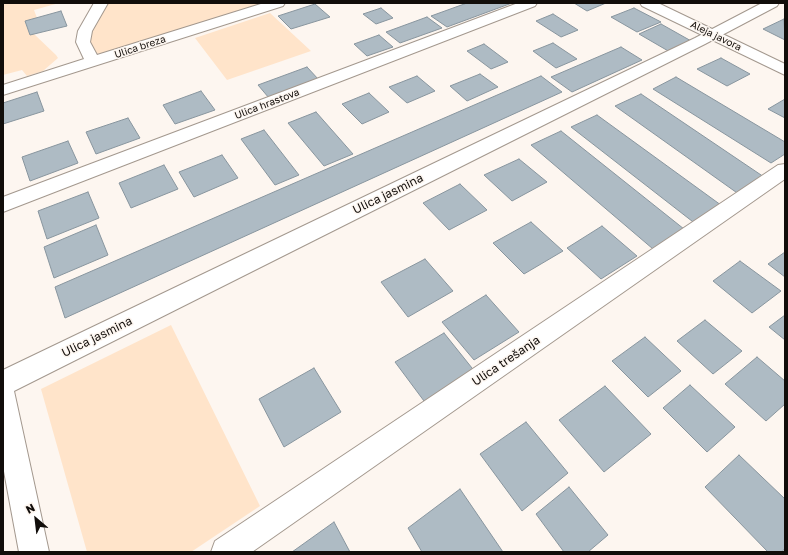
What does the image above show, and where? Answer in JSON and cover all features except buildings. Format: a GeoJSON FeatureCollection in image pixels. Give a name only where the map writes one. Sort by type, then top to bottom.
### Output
{"type":"FeatureCollection","features":[{"type":"Feature","properties":{"kind":"street"},"geometry":{"type":"LineString","coordinates":[[92,62],[83,42],[85,31],[102,3]]}},
{"type":"Feature","properties":{"kind":"street","name":"Ulica breza"},"geometry":{"type":"LineString","coordinates":[[3,90],[278,3]]}},
{"type":"Feature","properties":{"kind":"street","name":"Ulica hrastova"},"geometry":{"type":"LineString","coordinates":[[3,205],[530,3]]}},
{"type":"Feature","properties":{"kind":"street","name":"Aleja javora"},"geometry":{"type":"LineString","coordinates":[[646,3],[785,70]]}},
{"type":"Feature","properties":{"kind":"street","name":"Ulica jasmina"},"geometry":{"type":"LineString","coordinates":[[3,383],[713,35],[772,3]]}},
{"type":"Feature","properties":{"kind":"street","name":"Ulica trešanja"},"geometry":{"type":"LineString","coordinates":[[226,552],[785,170]]}},
{"type":"Feature","properties":{"kind":"street"},"geometry":{"type":"LineString","coordinates":[[3,396],[34,552]]}},
{"type":"Feature","properties":{"kind":"shaded area"},"geometry":{"type":"Polygon","coordinates":[[[3,3],[59,3],[34,10],[37,18],[25,21],[30,35],[34,34],[58,58],[43,71],[27,76],[22,70],[3,75],[3,3]]]}},
{"type":"Feature","properties":{"kind":"shaded area"},"geometry":{"type":"Polygon","coordinates":[[[105,3],[263,3],[99,54],[93,51],[90,46],[88,35],[105,3]]]}},
{"type":"Feature","properties":{"kind":"shaded area"},"geometry":{"type":"Polygon","coordinates":[[[270,13],[311,51],[227,80],[195,38],[270,13]]]}},
{"type":"Feature","properties":{"kind":"shaded area"},"geometry":{"type":"Polygon","coordinates":[[[171,325],[260,506],[191,552],[87,552],[41,389],[171,325]]]}}]}
